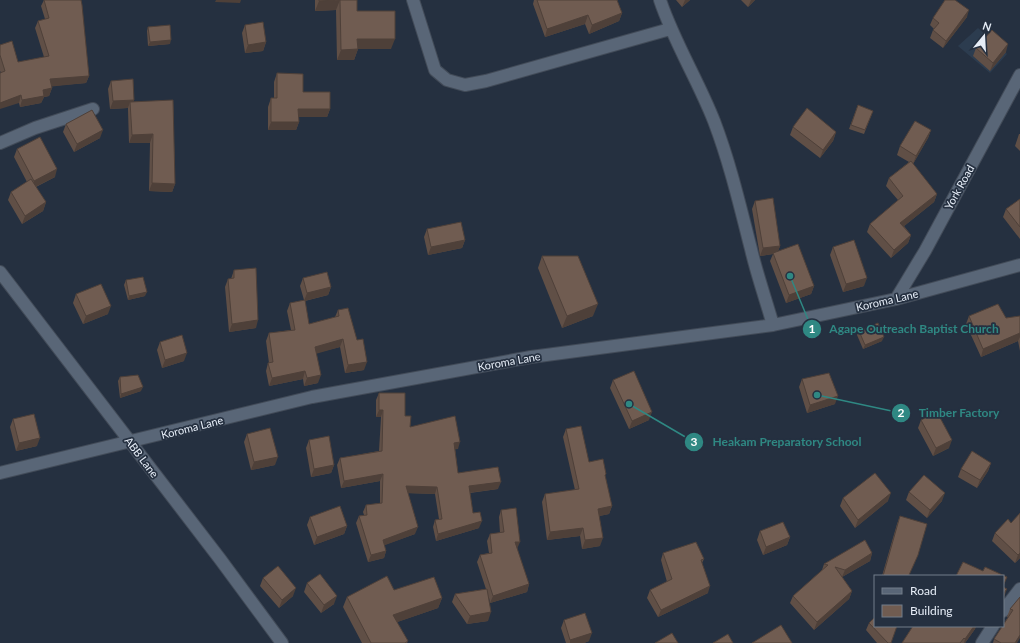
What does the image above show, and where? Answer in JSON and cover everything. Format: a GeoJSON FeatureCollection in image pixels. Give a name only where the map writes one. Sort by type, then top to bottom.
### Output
{"type":"FeatureCollection","features":[{"type":"Feature","properties":{"kind":"street"},"geometry":{"type":"LineString","coordinates":[[413,0],[435,70],[447,80],[465,85],[486,81],[670,29]]}},
{"type":"Feature","properties":{"kind":"street"},"geometry":{"type":"LineString","coordinates":[[660,0],[670,29],[690,68],[714,121],[734,179],[751,251],[773,325]]}},
{"type":"Feature","properties":{"kind":"street","name":"York Road"},"geometry":{"type":"LineString","coordinates":[[896,299],[925,251],[1020,75]]}},
{"type":"Feature","properties":{"kind":"street"},"geometry":{"type":"LineString","coordinates":[[0,143],[35,128],[93,109]]}},
{"type":"Feature","properties":{"kind":"street","name":"Koroma Lane"},"geometry":{"type":"LineString","coordinates":[[0,473],[312,397],[531,357],[773,325],[896,299],[1020,265]]}},
{"type":"Feature","properties":{"kind":"street","name":"ABB Lane"},"geometry":{"type":"LineString","coordinates":[[0,272],[132,442],[282,643]]}},
{"type":"Feature","properties":{"kind":"street"},"geometry":{"type":"LineString","coordinates":[[1004,610],[1020,589]]}},
{"type":"Feature","properties":{"kind":"street"},"geometry":{"type":"LineString","coordinates":[[982,643],[992,627]]}},
{"type":"Feature","properties":{"kind":"shaded area"},"geometry":{"type":"Polygon","coordinates":[[[978,28],[1007,54],[990,73],[958,46],[978,28]]]}},
{"type":"Feature","properties":{"kind":"building"},"geometry":{"type":"Polygon","coordinates":[[[44,0],[81,0],[89,76],[50,79],[52,88],[43,90],[44,96],[22,100],[21,95],[0,103],[0,73],[5,71],[0,55],[0,45],[12,41],[18,62],[49,56],[38,21],[49,18],[44,0]]]}},
{"type":"Feature","properties":{"kind":"building"},"geometry":{"type":"Polygon","coordinates":[[[340,0],[357,0],[357,11],[395,11],[395,39],[357,39],[358,49],[341,50],[340,0]]]}},
{"type":"Feature","properties":{"kind":"building"},"geometry":{"type":"Polygon","coordinates":[[[537,0],[617,0],[622,13],[592,25],[588,15],[547,29],[537,0]]]}},
{"type":"Feature","properties":{"kind":"building"},"geometry":{"type":"Polygon","coordinates":[[[945,0],[955,0],[969,10],[946,41],[933,30],[939,23],[933,18],[945,0]]]}},
{"type":"Feature","properties":{"kind":"building"},"geometry":{"type":"Polygon","coordinates":[[[263,22],[266,42],[248,45],[245,25],[263,22]]]}},
{"type":"Feature","properties":{"kind":"building"},"geometry":{"type":"Polygon","coordinates":[[[170,25],[171,40],[150,42],[148,27],[170,25]]]}},
{"type":"Feature","properties":{"kind":"building"},"geometry":{"type":"Polygon","coordinates":[[[992,30],[1008,44],[993,63],[976,48],[992,30]]]}},
{"type":"Feature","properties":{"kind":"building"},"geometry":{"type":"Polygon","coordinates":[[[277,73],[303,74],[303,92],[330,92],[330,109],[298,109],[299,122],[271,122],[271,98],[277,98],[277,73]]]}},
{"type":"Feature","properties":{"kind":"building"},"geometry":{"type":"Polygon","coordinates":[[[133,79],[134,100],[113,101],[111,81],[133,79]]]}},
{"type":"Feature","properties":{"kind":"building"},"geometry":{"type":"Polygon","coordinates":[[[173,100],[175,184],[152,183],[153,134],[132,135],[130,102],[173,100]]]}},
{"type":"Feature","properties":{"kind":"building"},"geometry":{"type":"Polygon","coordinates":[[[858,105],[873,111],[865,130],[851,125],[858,105]]]}},
{"type":"Feature","properties":{"kind":"building"},"geometry":{"type":"Polygon","coordinates":[[[807,108],[836,132],[823,150],[793,127],[807,108]]]}},
{"type":"Feature","properties":{"kind":"building"},"geometry":{"type":"Polygon","coordinates":[[[92,110],[103,130],[77,144],[66,124],[92,110]]]}},
{"type":"Feature","properties":{"kind":"building"},"geometry":{"type":"Polygon","coordinates":[[[915,121],[931,130],[916,156],[900,146],[915,121]]]}},
{"type":"Feature","properties":{"kind":"building"},"geometry":{"type":"Polygon","coordinates":[[[40,137],[57,169],[34,181],[17,149],[40,137]]]}},
{"type":"Feature","properties":{"kind":"building"},"geometry":{"type":"Polygon","coordinates":[[[911,161],[937,194],[900,223],[911,235],[894,250],[870,224],[903,196],[889,178],[911,161]]]}},
{"type":"Feature","properties":{"kind":"building"},"geometry":{"type":"Polygon","coordinates":[[[31,179],[46,202],[25,216],[11,192],[31,179]]]}},
{"type":"Feature","properties":{"kind":"building"},"geometry":{"type":"Polygon","coordinates":[[[773,198],[780,246],[763,248],[755,201],[773,198]]]}},
{"type":"Feature","properties":{"kind":"building"},"geometry":{"type":"Polygon","coordinates":[[[1020,199],[1020,227],[1006,209],[1020,199]]]}},
{"type":"Feature","properties":{"kind":"building"},"geometry":{"type":"Polygon","coordinates":[[[461,222],[465,240],[431,247],[427,229],[461,222]]]}},
{"type":"Feature","properties":{"kind":"building"},"geometry":{"type":"Polygon","coordinates":[[[854,240],[867,278],[846,284],[833,247],[854,240]]]}},
{"type":"Feature","properties":{"kind":"building"},"geometry":{"type":"Polygon","coordinates":[[[798,244],[814,286],[789,295],[773,253],[798,244]]]}},
{"type":"Feature","properties":{"kind":"building"},"geometry":{"type":"Polygon","coordinates":[[[542,256],[578,256],[598,304],[567,316],[542,256]]]}},
{"type":"Feature","properties":{"kind":"building"},"geometry":{"type":"Polygon","coordinates":[[[256,268],[258,320],[232,324],[228,279],[234,278],[234,270],[256,268]]]}},
{"type":"Feature","properties":{"kind":"building"},"geometry":{"type":"Polygon","coordinates":[[[327,272],[331,287],[307,293],[303,278],[327,272]]]}},
{"type":"Feature","properties":{"kind":"building"},"geometry":{"type":"Polygon","coordinates":[[[143,277],[147,292],[129,296],[126,280],[143,277]]]}},
{"type":"Feature","properties":{"kind":"building"},"geometry":{"type":"Polygon","coordinates":[[[101,284],[111,306],[86,316],[76,294],[101,284]]]}},
{"type":"Feature","properties":{"kind":"building"},"geometry":{"type":"Polygon","coordinates":[[[305,300],[309,324],[339,316],[338,310],[348,308],[357,340],[363,339],[367,362],[348,365],[343,339],[315,347],[321,375],[307,378],[305,371],[272,378],[268,363],[273,362],[269,333],[295,330],[290,303],[305,300]]]}},
{"type":"Feature","properties":{"kind":"building"},"geometry":{"type":"Polygon","coordinates":[[[998,304],[1006,318],[1020,316],[1020,333],[983,349],[969,316],[998,304]]]}},
{"type":"Feature","properties":{"kind":"building"},"geometry":{"type":"Polygon","coordinates":[[[878,323],[884,337],[865,345],[859,331],[878,323]]]}},
{"type":"Feature","properties":{"kind":"building"},"geometry":{"type":"Polygon","coordinates":[[[182,335],[187,353],[165,360],[160,342],[182,335]]]}},
{"type":"Feature","properties":{"kind":"building"},"geometry":{"type":"Polygon","coordinates":[[[634,371],[652,412],[632,421],[613,380],[634,371]]]}},
{"type":"Feature","properties":{"kind":"building"},"geometry":{"type":"Polygon","coordinates":[[[829,373],[838,396],[810,405],[802,379],[829,373]]]}},
{"type":"Feature","properties":{"kind":"building"},"geometry":{"type":"Polygon","coordinates":[[[138,375],[143,387],[121,394],[120,377],[138,375]]]}},
{"type":"Feature","properties":{"kind":"building"},"geometry":{"type":"Polygon","coordinates":[[[379,393],[405,393],[405,416],[411,416],[410,427],[455,416],[460,442],[454,443],[458,473],[498,467],[501,482],[469,486],[473,513],[480,512],[482,521],[438,534],[435,520],[442,519],[437,487],[406,486],[418,527],[383,540],[386,551],[371,555],[359,516],[367,515],[366,505],[382,503],[383,474],[344,481],[340,458],[382,451],[383,410],[379,410],[379,393]]]}},
{"type":"Feature","properties":{"kind":"building"},"geometry":{"type":"Polygon","coordinates":[[[937,412],[952,440],[936,448],[921,420],[937,412]]]}},
{"type":"Feature","properties":{"kind":"building"},"geometry":{"type":"Polygon","coordinates":[[[34,414],[40,438],[19,443],[13,419],[34,414]]]}},
{"type":"Feature","properties":{"kind":"building"},"geometry":{"type":"Polygon","coordinates":[[[581,426],[589,462],[603,459],[606,474],[612,506],[598,509],[603,538],[585,540],[583,528],[550,532],[545,494],[579,489],[566,429],[581,426]]]}},
{"type":"Feature","properties":{"kind":"building"},"geometry":{"type":"Polygon","coordinates":[[[270,428],[278,457],[254,462],[247,434],[270,428]]]}},
{"type":"Feature","properties":{"kind":"building"},"geometry":{"type":"Polygon","coordinates":[[[329,436],[334,465],[314,469],[309,440],[329,436]]]}},
{"type":"Feature","properties":{"kind":"building"},"geometry":{"type":"Polygon","coordinates":[[[972,451],[991,463],[980,480],[961,469],[972,451]]]}},
{"type":"Feature","properties":{"kind":"building"},"geometry":{"type":"Polygon","coordinates":[[[875,473],[891,493],[858,520],[843,498],[875,473]]]}},
{"type":"Feature","properties":{"kind":"building"},"geometry":{"type":"Polygon","coordinates":[[[924,475],[945,493],[930,510],[909,492],[924,475]]]}},
{"type":"Feature","properties":{"kind":"building"},"geometry":{"type":"Polygon","coordinates":[[[340,506],[347,526],[317,537],[310,517],[340,506]]]}},
{"type":"Feature","properties":{"kind":"building"},"geometry":{"type":"Polygon","coordinates":[[[516,508],[520,542],[515,542],[529,584],[493,596],[480,555],[492,553],[490,534],[504,532],[501,510],[516,508]]]}},
{"type":"Feature","properties":{"kind":"building"},"geometry":{"type":"Polygon","coordinates":[[[1020,513],[1020,553],[1018,555],[995,533],[1008,519],[1011,523],[1020,513]]]}},
{"type":"Feature","properties":{"kind":"building"},"geometry":{"type":"Polygon","coordinates":[[[900,516],[927,524],[918,555],[909,575],[883,575],[900,516]]]}},
{"type":"Feature","properties":{"kind":"building"},"geometry":{"type":"Polygon","coordinates":[[[783,522],[790,537],[766,547],[760,531],[783,522]]]}},
{"type":"Feature","properties":{"kind":"building"},"geometry":{"type":"Polygon","coordinates":[[[865,540],[872,553],[845,570],[835,567],[852,591],[817,622],[793,596],[828,565],[824,564],[865,540]]]}},
{"type":"Feature","properties":{"kind":"building"},"geometry":{"type":"Polygon","coordinates":[[[696,542],[704,559],[701,560],[710,586],[661,610],[650,590],[672,579],[663,553],[696,542]]]}},
{"type":"Feature","properties":{"kind":"building"},"geometry":{"type":"Polygon","coordinates":[[[963,562],[983,571],[985,567],[1003,575],[956,575],[963,562]]]}},
{"type":"Feature","properties":{"kind":"building"},"geometry":{"type":"Polygon","coordinates":[[[278,566],[296,588],[282,600],[263,578],[278,566]]]}},
{"type":"Feature","properties":{"kind":"building"},"geometry":{"type":"Polygon","coordinates":[[[320,574],[337,596],[324,605],[307,583],[320,574]]]}},
{"type":"Feature","properties":{"kind":"building"},"geometry":{"type":"Polygon","coordinates":[[[387,576],[394,590],[434,577],[442,598],[393,615],[408,641],[405,643],[371,643],[347,597],[387,576]]]}},
{"type":"Feature","properties":{"kind":"building"},"geometry":{"type":"Polygon","coordinates":[[[1004,576],[1007,577],[1004,584],[1004,576]]]}},
{"type":"Feature","properties":{"kind":"building"},"geometry":{"type":"Polygon","coordinates":[[[487,589],[491,612],[470,616],[455,594],[487,589]]]}},
{"type":"Feature","properties":{"kind":"building"},"geometry":{"type":"Polygon","coordinates":[[[1020,597],[1020,635],[1015,643],[1001,643],[994,639],[1002,627],[1004,627],[1004,624],[1013,610],[1010,609],[1020,597]]]}},
{"type":"Feature","properties":{"kind":"building"},"geometry":{"type":"Polygon","coordinates":[[[585,613],[592,633],[570,640],[564,620],[585,613]]]}},
{"type":"Feature","properties":{"kind":"building"},"geometry":{"type":"Polygon","coordinates":[[[874,618],[874,627],[897,627],[891,643],[888,643],[869,623],[874,618]]]}},
{"type":"Feature","properties":{"kind":"building"},"geometry":{"type":"Polygon","coordinates":[[[781,625],[792,643],[752,643],[781,625]]]}},
{"type":"Feature","properties":{"kind":"building"},"geometry":{"type":"Polygon","coordinates":[[[912,627],[973,627],[965,639],[964,638],[960,643],[902,643],[912,627]]]}},
{"type":"Feature","properties":{"kind":"building"},"geometry":{"type":"Polygon","coordinates":[[[672,633],[678,643],[655,643],[672,633]]]}},
{"type":"Feature","properties":{"kind":"building"},"geometry":{"type":"Polygon","coordinates":[[[728,634],[733,643],[713,643],[728,634]]]}},
{"type":"Feature","properties":{"kind":"place","name":"Agape Outreach Baptist Church"},"geometry":{"type":"Point","coordinates":[790,276]}},
{"type":"Feature","properties":{"kind":"place","name":"Timber Factory"},"geometry":{"type":"Point","coordinates":[817,395]}},
{"type":"Feature","properties":{"kind":"place","name":"Heakam Preparatory School"},"geometry":{"type":"Point","coordinates":[629,404]}}]}
